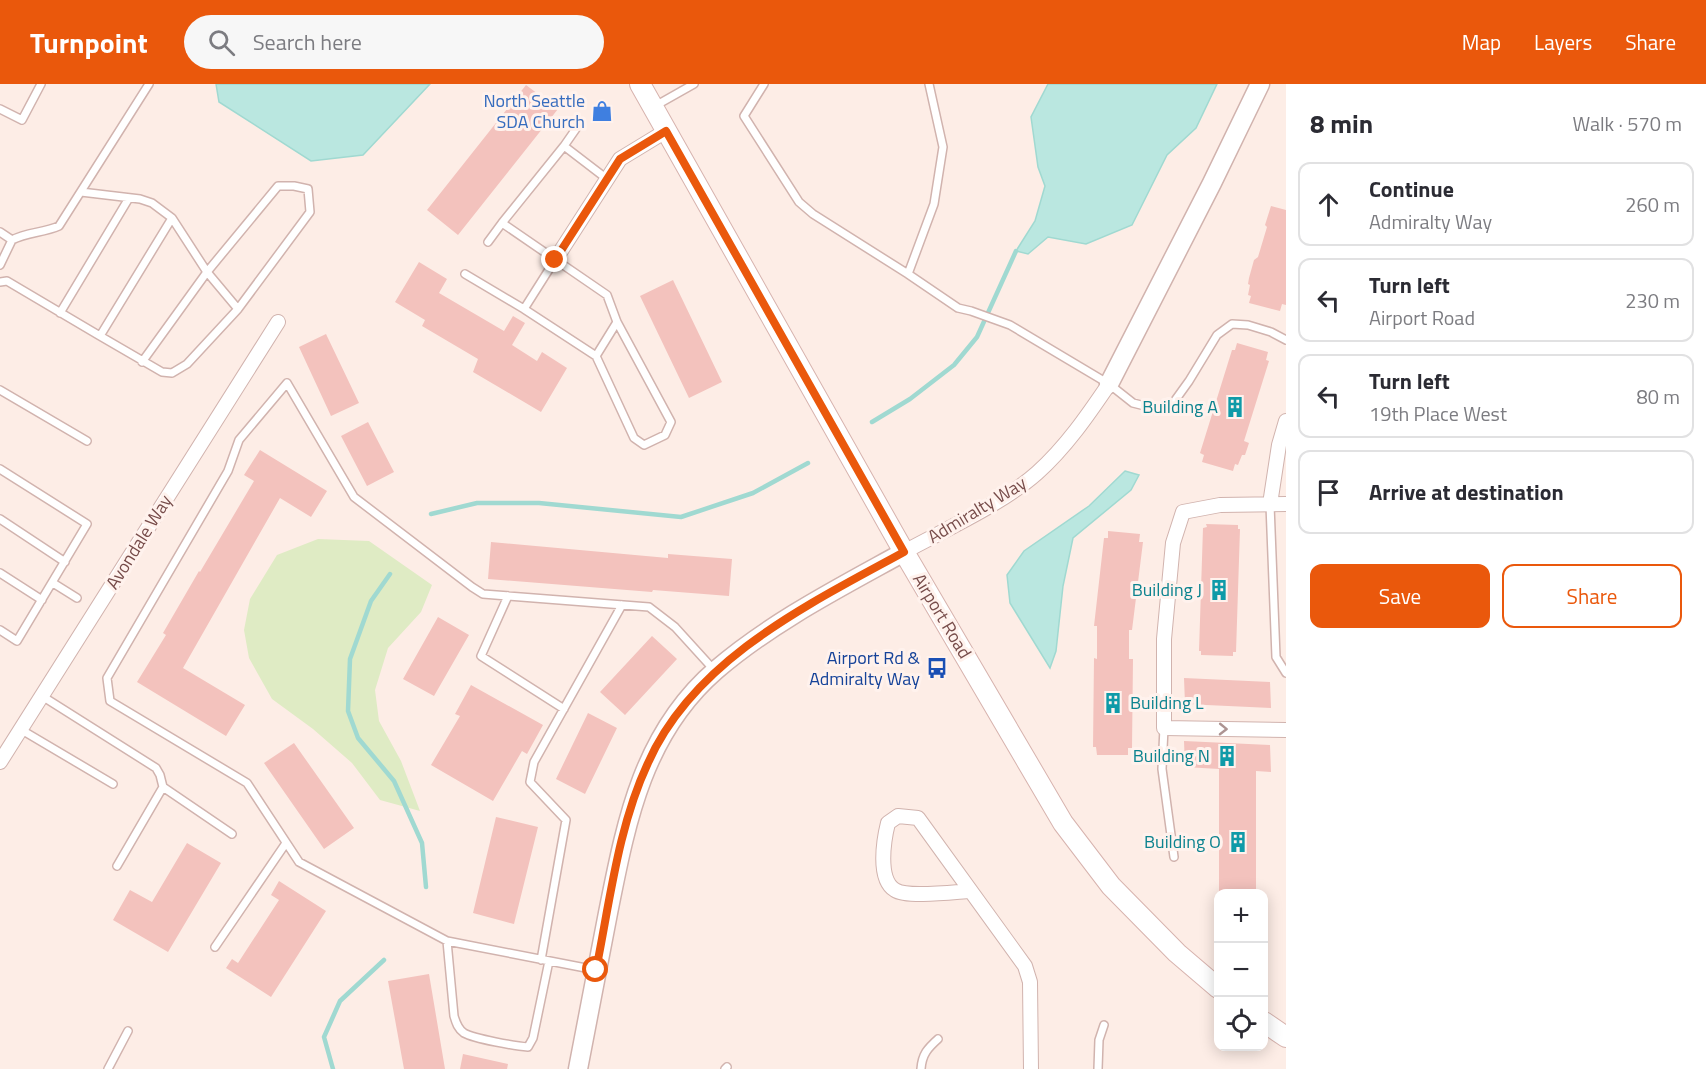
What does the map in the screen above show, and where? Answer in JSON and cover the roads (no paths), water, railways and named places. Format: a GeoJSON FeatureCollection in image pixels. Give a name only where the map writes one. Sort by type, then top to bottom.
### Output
{"type":"FeatureCollection","features":[{"type":"Feature","properties":{"kind":"main road","name":"Airport Road"},"geometry":{"type":"LineString","coordinates":[[640,84],[904,552],[1063,823],[1111,886],[1177,953],[1214,985]]}},
{"type":"Feature","properties":{"kind":"main road"},"geometry":{"type":"LineString","coordinates":[[1268,1025],[1286,1037]]}},
{"type":"Feature","properties":{"kind":"street","name":"Admiralty Way"},"geometry":{"type":"LineString","coordinates":[[578,1069],[625,829],[641,778],[668,725],[690,696],[715,671],[750,644],[817,600],[1000,499],[1036,474],[1062,448],[1087,417],[1109,384],[1260,84]]}},
{"type":"Feature","properties":{"kind":"street"},"geometry":{"type":"LineString","coordinates":[[555,260],[620,159],[666,131]]}},
{"type":"Feature","properties":{"kind":"street","name":"Avondale Way"},"geometry":{"type":"LineString","coordinates":[[0,762],[278,322]]}},
{"type":"Feature","properties":{"kind":"street"},"geometry":{"type":"LineString","coordinates":[[1270,504],[1279,445],[1286,421]]}},
{"type":"Feature","properties":{"kind":"street"},"geometry":{"type":"LineString","coordinates":[[1286,504],[1220,505],[1183,512],[1173,543],[1164,639],[1164,728],[1286,730]]}},
{"type":"Feature","properties":{"kind":"street"},"geometry":{"type":"LineString","coordinates":[[970,891],[905,894],[893,890],[885,876],[883,844],[888,823],[898,816],[918,818],[1025,966],[1030,982],[1031,1069]]}},
{"type":"Feature","properties":{"kind":"lane"},"geometry":{"type":"LineString","coordinates":[[0,109],[22,120],[41,84]]}},
{"type":"Feature","properties":{"kind":"lane"},"geometry":{"type":"LineString","coordinates":[[0,265],[12,240],[22,235],[48,231],[59,226],[149,84]]}},
{"type":"Feature","properties":{"kind":"lane"},"geometry":{"type":"LineString","coordinates":[[653,107],[694,84]]}},
{"type":"Feature","properties":{"kind":"lane"},"geometry":{"type":"LineString","coordinates":[[764,84],[744,116],[799,202],[813,214],[958,308],[1010,325],[1109,384],[1133,403],[1157,409],[1171,406],[1180,396],[1217,334],[1232,324],[1248,325],[1271,332],[1286,340]]}},
{"type":"Feature","properties":{"kind":"lane"},"geometry":{"type":"LineString","coordinates":[[908,274],[934,204],[942,147],[929,84]]}},
{"type":"Feature","properties":{"kind":"lane"},"geometry":{"type":"LineString","coordinates":[[488,242],[580,123]]}},
{"type":"Feature","properties":{"kind":"lane"},"geometry":{"type":"LineString","coordinates":[[564,146],[607,179]]}},
{"type":"Feature","properties":{"kind":"lane"},"geometry":{"type":"LineString","coordinates":[[0,282],[7,281],[142,362],[162,372],[172,373],[187,364],[238,309],[310,212],[308,189],[278,186],[207,272],[142,362]]}},
{"type":"Feature","properties":{"kind":"lane"},"geometry":{"type":"LineString","coordinates":[[81,192],[152,203],[172,218],[207,272],[238,309]]}},
{"type":"Feature","properties":{"kind":"lane"},"geometry":{"type":"LineString","coordinates":[[60,313],[129,198]]}},
{"type":"Feature","properties":{"kind":"lane"},"geometry":{"type":"LineString","coordinates":[[100,336],[172,218]]}},
{"type":"Feature","properties":{"kind":"lane"},"geometry":{"type":"LineString","coordinates":[[465,274],[596,356],[634,438],[644,445],[665,435],[671,422],[617,322],[607,295],[502,224]]}},
{"type":"Feature","properties":{"kind":"lane"},"geometry":{"type":"LineString","coordinates":[[0,232],[12,240]]}},
{"type":"Feature","properties":{"kind":"lane"},"geometry":{"type":"LineString","coordinates":[[524,309],[555,260]]}},
{"type":"Feature","properties":{"kind":"lane"},"geometry":{"type":"LineString","coordinates":[[596,356],[617,322]]}},
{"type":"Feature","properties":{"kind":"lane"},"geometry":{"type":"LineString","coordinates":[[596,970],[447,941],[299,862],[247,783],[110,701],[107,678],[228,471],[239,440],[287,383],[354,497],[472,587],[483,594],[649,607],[675,627],[715,671]]}},
{"type":"Feature","properties":{"kind":"lane"},"geometry":{"type":"LineString","coordinates":[[0,390],[87,441]]}},
{"type":"Feature","properties":{"kind":"lane"},"geometry":{"type":"LineString","coordinates":[[0,469],[87,524],[17,641],[0,630]]}},
{"type":"Feature","properties":{"kind":"lane"},"geometry":{"type":"LineString","coordinates":[[1270,504],[1276,657],[1286,673]]}},
{"type":"Feature","properties":{"kind":"lane"},"geometry":{"type":"LineString","coordinates":[[0,519],[65,562]]}},
{"type":"Feature","properties":{"kind":"lane"},"geometry":{"type":"LineString","coordinates":[[0,573],[42,600]]}},
{"type":"Feature","properties":{"kind":"lane"},"geometry":{"type":"LineString","coordinates":[[53,583],[77,598]]}},
{"type":"Feature","properties":{"kind":"lane"},"geometry":{"type":"LineString","coordinates":[[508,596],[481,656],[564,710]]}},
{"type":"Feature","properties":{"kind":"lane"},"geometry":{"type":"LineString","coordinates":[[541,960],[566,820],[530,782],[534,762],[622,605]]}},
{"type":"Feature","properties":{"kind":"lane"},"geometry":{"type":"LineString","coordinates":[[42,696],[156,768],[163,787],[232,834]]}},
{"type":"Feature","properties":{"kind":"lane"},"geometry":{"type":"LineString","coordinates":[[1164,728],[1162,769],[1174,857]]}},
{"type":"Feature","properties":{"kind":"lane"},"geometry":{"type":"LineString","coordinates":[[20,729],[113,784]]}},
{"type":"Feature","properties":{"kind":"lane"},"geometry":{"type":"LineString","coordinates":[[117,866],[163,787]]}},
{"type":"Feature","properties":{"kind":"lane"},"geometry":{"type":"LineString","coordinates":[[215,947],[286,843]]}},
{"type":"Feature","properties":{"kind":"lane"},"geometry":{"type":"LineString","coordinates":[[447,941],[454,1017],[457,1026],[464,1033],[514,1046],[528,1047],[533,1038],[549,961]]}},
{"type":"Feature","properties":{"kind":"lane"},"geometry":{"type":"LineString","coordinates":[[1098,1069],[1099,1040],[1104,1025]]}},
{"type":"Feature","properties":{"kind":"lane"},"geometry":{"type":"LineString","coordinates":[[108,1069],[128,1031]]}},
{"type":"Feature","properties":{"kind":"lane"},"geometry":{"type":"LineString","coordinates":[[921,1069],[925,1051],[938,1039]]}},
{"type":"Feature","properties":{"kind":"water"},"geometry":{"type":"Polygon","coordinates":[[[216,84],[430,84],[363,155],[311,161],[219,102],[216,84]]]}},
{"type":"Feature","properties":{"kind":"water"},"geometry":{"type":"Polygon","coordinates":[[[1048,84],[1217,84],[1196,128],[1167,155],[1132,225],[1086,244],[1048,237],[1028,254],[1016,251],[1035,221],[1045,186],[1038,167],[1031,117],[1048,84]]]}},
{"type":"Feature","properties":{"kind":"water"},"geometry":{"type":"Polygon","coordinates":[[[1125,471],[1139,475],[1131,490],[1073,538],[1063,586],[1056,651],[1050,668],[1010,603],[1007,575],[1024,551],[1089,506],[1125,471]]]}},
{"type":"Feature","properties":{"kind":"waterway"},"geometry":{"type":"LineString","coordinates":[[872,422],[910,399],[954,365],[977,337],[1016,251]]}},
{"type":"Feature","properties":{"kind":"waterway"},"geometry":{"type":"LineString","coordinates":[[431,514],[477,503],[539,503],[681,517],[753,493],[808,463]]}},
{"type":"Feature","properties":{"kind":"waterway"},"geometry":{"type":"LineString","coordinates":[[390,574],[371,601],[350,659],[348,711],[358,738],[394,781],[422,843],[426,887]]}},
{"type":"Feature","properties":{"kind":"waterway"},"geometry":{"type":"LineString","coordinates":[[333,1069],[324,1037],[340,1001],[384,960]]}},
{"type":"Feature","properties":{"kind":"place","name":"North Seattle SDA Church"},"geometry":{"type":"Point","coordinates":[602,111]}},
{"type":"Feature","properties":{"kind":"place","name":"Building A"},"geometry":{"type":"Point","coordinates":[1235,407]}},
{"type":"Feature","properties":{"kind":"place","name":"Building J"},"geometry":{"type":"Point","coordinates":[1219,590]}},
{"type":"Feature","properties":{"kind":"place","name":"Airport Rd & Admiralty Way"},"geometry":{"type":"Point","coordinates":[937,668]}},
{"type":"Feature","properties":{"kind":"place","name":"Building L"},"geometry":{"type":"Point","coordinates":[1113,703]}},
{"type":"Feature","properties":{"kind":"place","name":"Building N"},"geometry":{"type":"Point","coordinates":[1227,756]}},
{"type":"Feature","properties":{"kind":"place","name":"Building O"},"geometry":{"type":"Point","coordinates":[1238,842]}}]}
